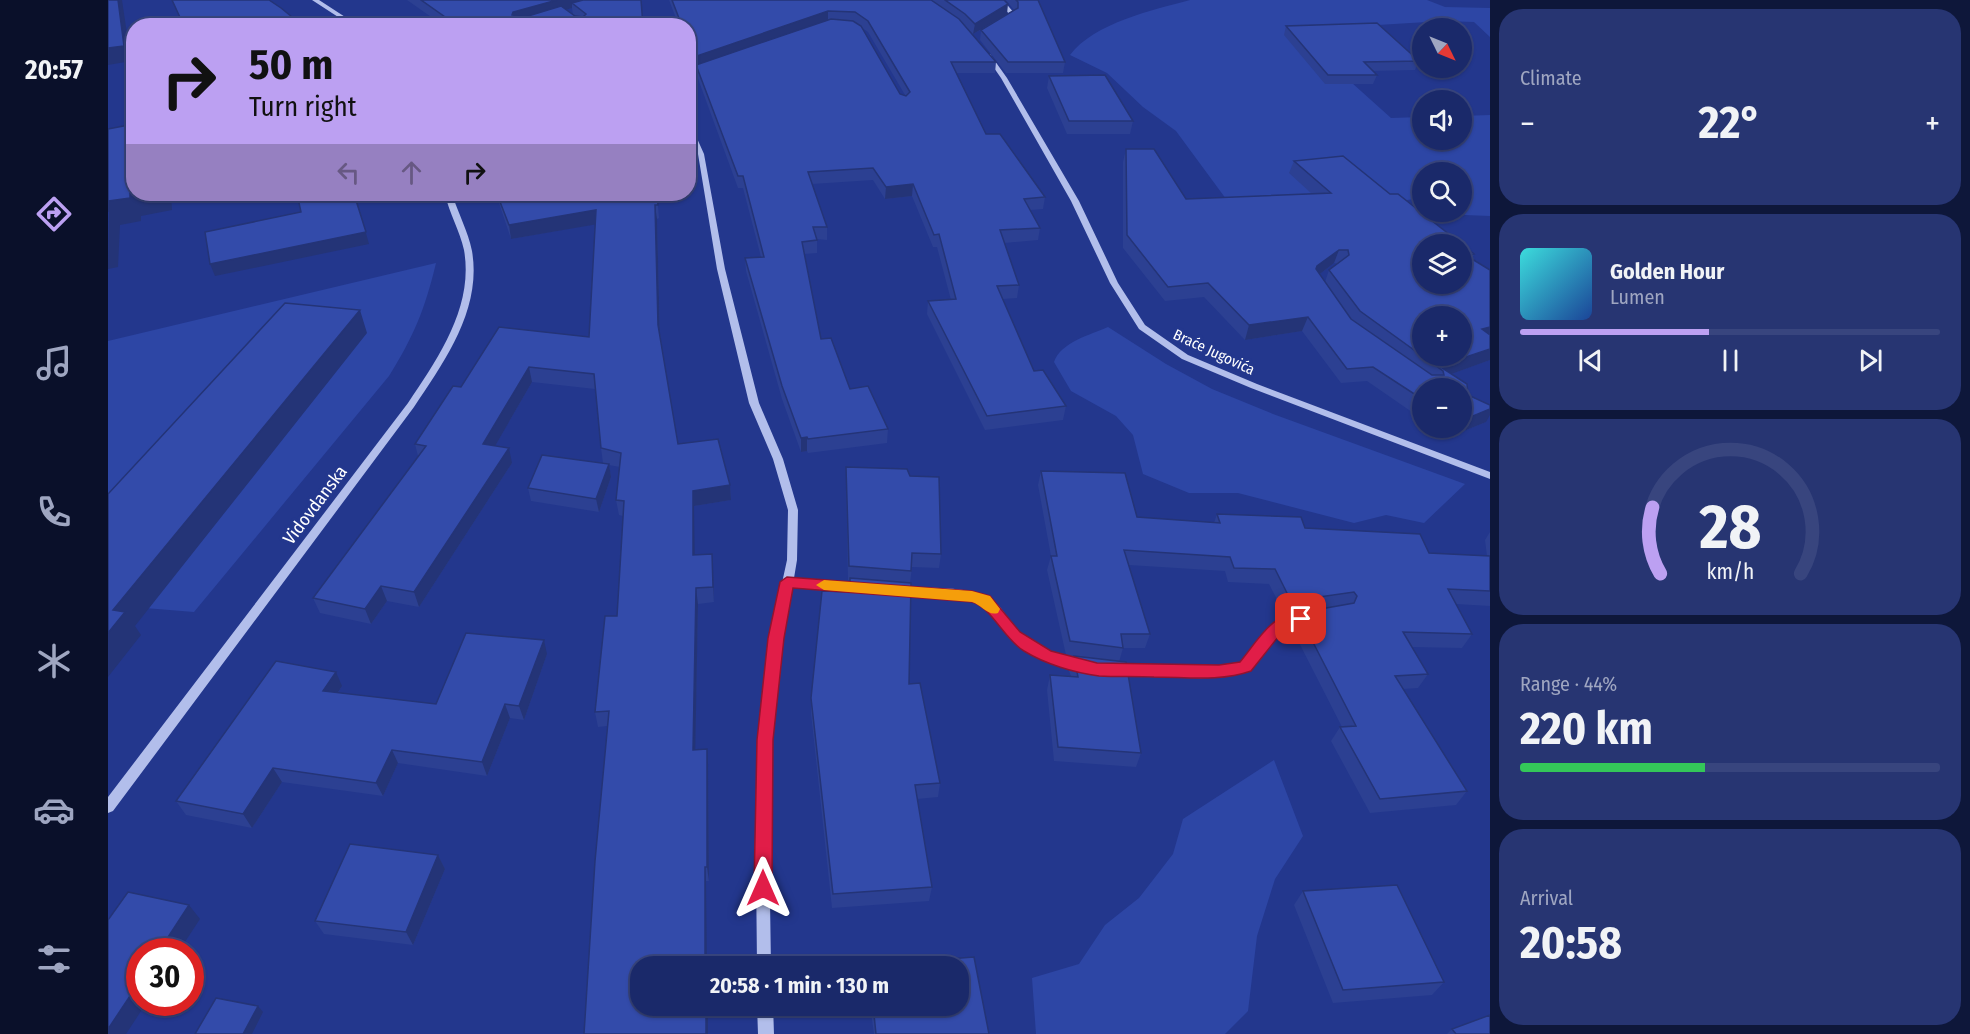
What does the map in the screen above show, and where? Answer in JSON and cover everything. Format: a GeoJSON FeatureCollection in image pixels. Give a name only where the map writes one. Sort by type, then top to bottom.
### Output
{"type":"FeatureCollection","features":[{"type":"Feature","properties":{"kind":"street"},"geometry":{"type":"LineString","coordinates":[[315,0],[344,18]]}},
{"type":"Feature","properties":{"kind":"street"},"geometry":{"type":"LineString","coordinates":[[998,25],[1012,15],[1000,0]]}},
{"type":"Feature","properties":{"kind":"street","name":"Braće Jugovića"},"geometry":{"type":"LineString","coordinates":[[979,45],[1004,78],[1075,201],[1114,283],[1142,327],[1185,357],[1264,390],[1490,476]]}},
{"type":"Feature","properties":{"kind":"street"},"geometry":{"type":"LineString","coordinates":[[696,72],[712,66]]}},
{"type":"Feature","properties":{"kind":"street"},"geometry":{"type":"LineString","coordinates":[[696,144],[700,154],[721,269],[754,403],[778,459],[793,510],[792,560],[776,638],[765,740],[764,956]]}},
{"type":"Feature","properties":{"kind":"street","name":"Vidovdanska"},"geometry":{"type":"LineString","coordinates":[[108,807],[411,405],[453,337],[468,290],[470,269],[468,249],[451,201]]}},
{"type":"Feature","properties":{"kind":"street"},"geometry":{"type":"LineString","coordinates":[[787,582],[972,596],[985,600],[1014,636],[1028,646],[1047,656],[1097,669],[1219,672],[1245,667],[1281,622],[1322,615]]}},
{"type":"Feature","properties":{"kind":"street"},"geometry":{"type":"LineString","coordinates":[[765,1016],[766,1034]]}},
{"type":"Feature","properties":{"kind":"shaded area"},"geometry":{"type":"Polygon","coordinates":[[[1190,0],[1427,0],[1445,7],[1490,8],[1490,37],[1472,22],[1472,18],[1412,18],[1412,23],[1345,27],[1313,48],[1391,118],[1412,117],[1412,150],[1472,150],[1472,116],[1490,115],[1490,216],[1472,215],[1472,162],[1412,162],[1412,199],[1243,222],[1176,131],[1143,107],[1107,73],[1070,55],[1094,34],[1142,13],[1190,0]]]}},
{"type":"Feature","properties":{"kind":"shaded area"},"geometry":{"type":"Polygon","coordinates":[[[436,263],[418,322],[389,376],[194,612],[108,605],[108,341],[436,263]]]}},
{"type":"Feature","properties":{"kind":"shaded area"},"geometry":{"type":"Polygon","coordinates":[[[1108,327],[1166,364],[1212,389],[1273,414],[1465,484],[1424,523],[1386,515],[1354,523],[1238,493],[1189,493],[1143,474],[1133,435],[1116,416],[1071,391],[1054,362],[1069,344],[1108,327]]]}},
{"type":"Feature","properties":{"kind":"shaded area"},"geometry":{"type":"Polygon","coordinates":[[[1274,760],[1303,836],[1275,879],[1257,936],[1248,1011],[1225,1034],[1036,1034],[1032,978],[1079,964],[1105,925],[1139,898],[1173,854],[1183,819],[1274,760]]]}},
{"type":"Feature","properties":{"kind":"building"},"geometry":{"type":"Polygon","coordinates":[[[108,0],[118,0],[124,46],[108,48],[108,0]]]}},
{"type":"Feature","properties":{"kind":"building"},"geometry":{"type":"Polygon","coordinates":[[[172,0],[269,0],[293,18],[180,18],[172,0]]]}},
{"type":"Feature","properties":{"kind":"building"},"geometry":{"type":"Polygon","coordinates":[[[421,0],[557,0],[513,12],[512,15],[525,17],[561,6],[575,16],[583,17],[586,14],[572,3],[583,0],[641,0],[642,18],[447,18],[421,0]]]}},
{"type":"Feature","properties":{"kind":"building"},"geometry":{"type":"Polygon","coordinates":[[[672,0],[931,0],[959,19],[996,62],[951,62],[986,134],[1000,134],[1045,197],[1024,199],[1040,228],[1000,230],[1019,285],[997,286],[1034,371],[1043,370],[1066,406],[987,416],[928,301],[956,299],[939,234],[934,235],[913,184],[886,187],[873,168],[808,172],[827,227],[813,227],[817,240],[802,242],[821,339],[831,338],[850,389],[868,386],[888,429],[801,438],[782,386],[745,258],[764,257],[743,176],[738,176],[696,65],[831,19],[853,21],[861,26],[900,94],[906,96],[910,92],[868,21],[855,12],[828,11],[696,56],[696,18],[679,18],[672,0]]]}},
{"type":"Feature","properties":{"kind":"building"},"geometry":{"type":"Polygon","coordinates":[[[945,0],[1004,0],[1008,4],[975,24],[945,0]]]}},
{"type":"Feature","properties":{"kind":"building"},"geometry":{"type":"Polygon","coordinates":[[[1016,0],[1038,0],[1065,62],[1008,62],[981,30],[1018,8],[1016,0]]]}},
{"type":"Feature","properties":{"kind":"building"},"geometry":{"type":"Polygon","coordinates":[[[1377,23],[1412,55],[1412,61],[1364,62],[1377,75],[1328,75],[1286,26],[1377,23]]]}},
{"type":"Feature","properties":{"kind":"building"},"geometry":{"type":"Polygon","coordinates":[[[1105,75],[1133,121],[1069,121],[1049,76],[1105,75]]]}},
{"type":"Feature","properties":{"kind":"building"},"geometry":{"type":"Polygon","coordinates":[[[126,126],[126,199],[109,201],[108,212],[108,129],[126,126]]]}},
{"type":"Feature","properties":{"kind":"building"},"geometry":{"type":"Polygon","coordinates":[[[1126,149],[1154,149],[1186,199],[1331,193],[1294,161],[1343,156],[1390,194],[1398,194],[1412,205],[1412,222],[1433,222],[1449,234],[1412,234],[1412,294],[1472,294],[1472,259],[1490,270],[1490,327],[1482,329],[1490,335],[1490,349],[1472,355],[1472,306],[1412,306],[1412,349],[1360,311],[1329,270],[1349,255],[1348,250],[1339,250],[1316,269],[1351,319],[1412,361],[1412,366],[1419,366],[1432,375],[1444,375],[1443,371],[1436,366],[1439,366],[1458,378],[1412,378],[1412,392],[1373,367],[1347,369],[1308,317],[1249,325],[1208,283],[1168,287],[1127,235],[1126,149]]]}},
{"type":"Feature","properties":{"kind":"building"},"geometry":{"type":"Polygon","coordinates":[[[299,201],[356,201],[366,232],[210,264],[205,232],[301,212],[299,201]]]}},
{"type":"Feature","properties":{"kind":"building"},"geometry":{"type":"Polygon","coordinates":[[[500,201],[658,201],[658,205],[655,205],[658,325],[678,444],[718,439],[730,485],[693,491],[693,555],[712,554],[713,587],[696,588],[693,750],[707,749],[705,956],[630,956],[630,1016],[706,1016],[706,1034],[584,1034],[595,861],[609,711],[595,712],[605,616],[617,616],[624,501],[616,500],[621,453],[601,448],[594,374],[529,367],[483,444],[509,448],[414,592],[381,586],[365,609],[313,598],[426,446],[415,444],[453,386],[461,387],[499,327],[589,337],[596,210],[509,225],[500,201]]]}},
{"type":"Feature","properties":{"kind":"building"},"geometry":{"type":"Polygon","coordinates":[[[285,303],[360,310],[113,610],[125,612],[108,633],[108,494],[285,303]]]}},
{"type":"Feature","properties":{"kind":"building"},"geometry":{"type":"Polygon","coordinates":[[[1472,397],[1490,405],[1490,409],[1472,416],[1472,397]]]}},
{"type":"Feature","properties":{"kind":"building"},"geometry":{"type":"Polygon","coordinates":[[[542,455],[609,464],[596,499],[528,488],[542,455]]]}},
{"type":"Feature","properties":{"kind":"building"},"geometry":{"type":"Polygon","coordinates":[[[846,467],[907,469],[910,476],[939,477],[941,554],[912,553],[911,571],[849,566],[846,467]]]}},
{"type":"Feature","properties":{"kind":"building"},"geometry":{"type":"Polygon","coordinates":[[[1041,471],[1125,473],[1137,517],[1220,523],[1217,514],[1301,517],[1305,528],[1420,534],[1429,553],[1490,556],[1490,591],[1448,589],[1472,634],[1403,632],[1428,674],[1395,676],[1467,791],[1380,799],[1340,727],[1356,726],[1298,613],[1354,603],[1357,596],[1354,592],[1291,601],[1275,569],[1234,568],[1230,557],[1124,550],[1150,634],[1121,634],[1123,648],[1070,641],[1051,556],[1057,556],[1041,471]]]}},
{"type":"Feature","properties":{"kind":"building"},"geometry":{"type":"Polygon","coordinates":[[[850,578],[911,583],[909,684],[920,683],[940,783],[915,785],[932,887],[833,894],[811,698],[822,591],[850,592],[850,578]]]}},
{"type":"Feature","properties":{"kind":"building"},"geometry":{"type":"Polygon","coordinates":[[[466,633],[544,640],[519,706],[505,704],[482,762],[392,750],[376,783],[273,768],[243,814],[176,801],[276,661],[336,672],[323,691],[436,704],[466,633]]]}},
{"type":"Feature","properties":{"kind":"building"},"geometry":{"type":"Polygon","coordinates":[[[1074,656],[1126,662],[1141,753],[1058,747],[1050,675],[1078,677],[1074,656]]]}},
{"type":"Feature","properties":{"kind":"building"},"geometry":{"type":"Polygon","coordinates":[[[350,844],[438,855],[406,932],[315,921],[350,844]]]}},
{"type":"Feature","properties":{"kind":"building"},"geometry":{"type":"Polygon","coordinates":[[[1397,885],[1444,982],[1343,990],[1303,891],[1397,885]]]}},
{"type":"Feature","properties":{"kind":"building"},"geometry":{"type":"Polygon","coordinates":[[[128,892],[189,905],[167,938],[126,938],[126,1002],[108,1029],[108,920],[128,892]]]}},
{"type":"Feature","properties":{"kind":"building"},"geometry":{"type":"Polygon","coordinates":[[[969,957],[974,957],[989,1034],[876,1034],[874,1016],[969,1016],[969,957]]]}},
{"type":"Feature","properties":{"kind":"building"},"geometry":{"type":"Polygon","coordinates":[[[216,998],[258,1006],[243,1034],[195,1034],[216,998]]]}},
{"type":"Feature","properties":{"kind":"building"},"geometry":{"type":"Polygon","coordinates":[[[1490,1015],[1490,1034],[1456,1034],[1452,1029],[1490,1015]]]}},
{"type":"Feature","properties":{"kind":"slow traffic"},"geometry":{"type":"LineString","coordinates":[[824,585],[972,596],[985,600],[993,609]]}},
{"type":"Feature","properties":{"kind":"route"},"geometry":{"type":"LineString","coordinates":[[763,888],[765,740],[776,638],[787,582],[972,596],[985,600],[1014,636],[1028,646],[1047,656],[1097,669],[1219,672],[1245,667],[1281,622],[1301,619]]}}]}
